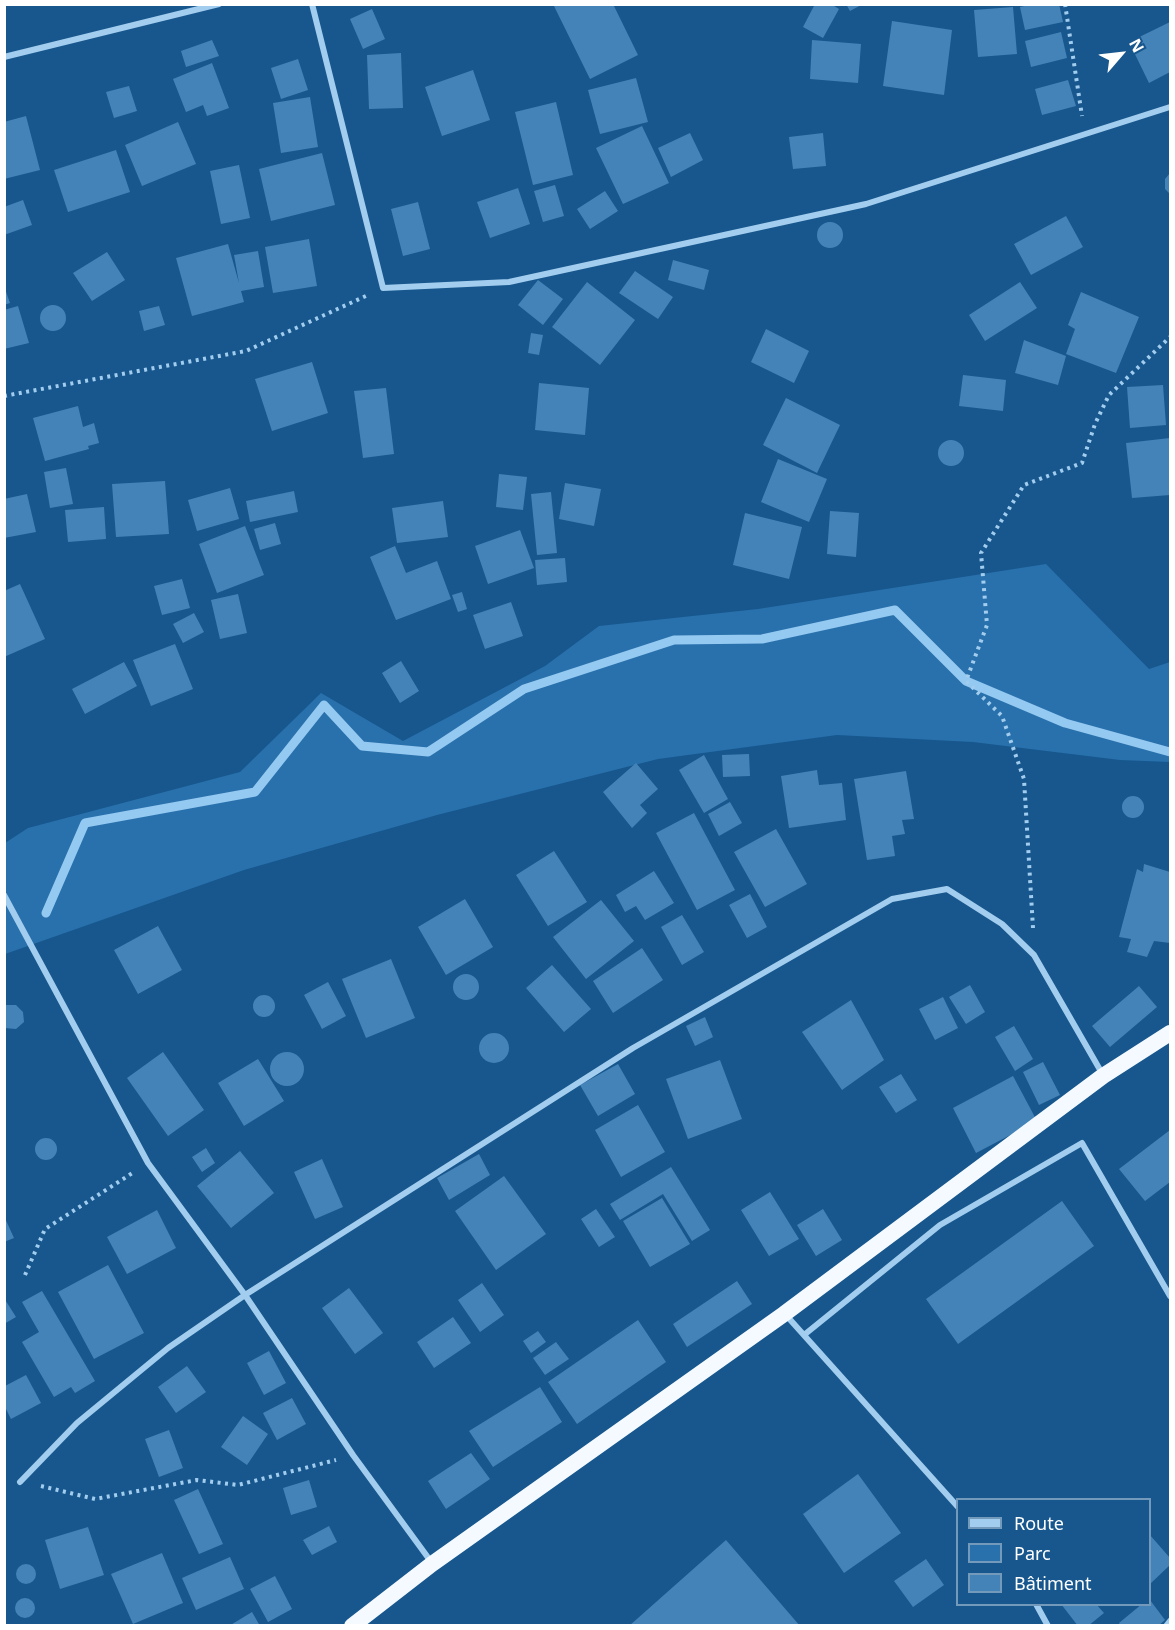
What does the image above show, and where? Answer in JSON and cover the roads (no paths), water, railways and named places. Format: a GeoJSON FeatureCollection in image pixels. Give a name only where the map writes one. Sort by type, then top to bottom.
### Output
{"type":"FeatureCollection","features":[{"type":"Feature","properties":{"kind":"highway"},"geometry":{"type":"LineString","coordinates":[[352,1626],[432,1564],[784,1314],[1103,1076],[1170,1033]]}},
{"type":"Feature","properties":{"kind":"street"},"geometry":{"type":"LineString","coordinates":[[4,57],[219,4]]}},
{"type":"Feature","properties":{"kind":"street"},"geometry":{"type":"LineString","coordinates":[[312,4],[383,288],[509,282],[866,204],[1170,108]]}},
{"type":"Feature","properties":{"kind":"street"},"geometry":{"type":"LineString","coordinates":[[20,1482],[86,1416],[168,1348],[245,1295],[633,1048],[892,899],[947,889],[1002,924],[1034,956],[1103,1076]]}},
{"type":"Feature","properties":{"kind":"street"},"geometry":{"type":"LineString","coordinates":[[4,895],[148,1163],[245,1295],[353,1455],[432,1564]]}},
{"type":"Feature","properties":{"kind":"street"},"geometry":{"type":"LineString","coordinates":[[804,1335],[940,1225],[1082,1143],[1170,1296]]}},
{"type":"Feature","properties":{"kind":"street"},"geometry":{"type":"LineString","coordinates":[[784,1314],[956,1506]]}},
{"type":"Feature","properties":{"kind":"street"},"geometry":{"type":"LineString","coordinates":[[1037,1606],[1048,1626]]}},
{"type":"Feature","properties":{"kind":"street"},"geometry":{"type":"LineString","coordinates":[[1166,1626],[1170,1621]]}},
{"type":"Feature","properties":{"kind":"waterway"},"geometry":{"type":"LineString","coordinates":[[46,913],[85,823],[255,792],[324,705],[362,746],[428,752],[524,689],[674,640],[762,639],[895,610],[966,681],[1065,723],[1170,752]]}}]}
